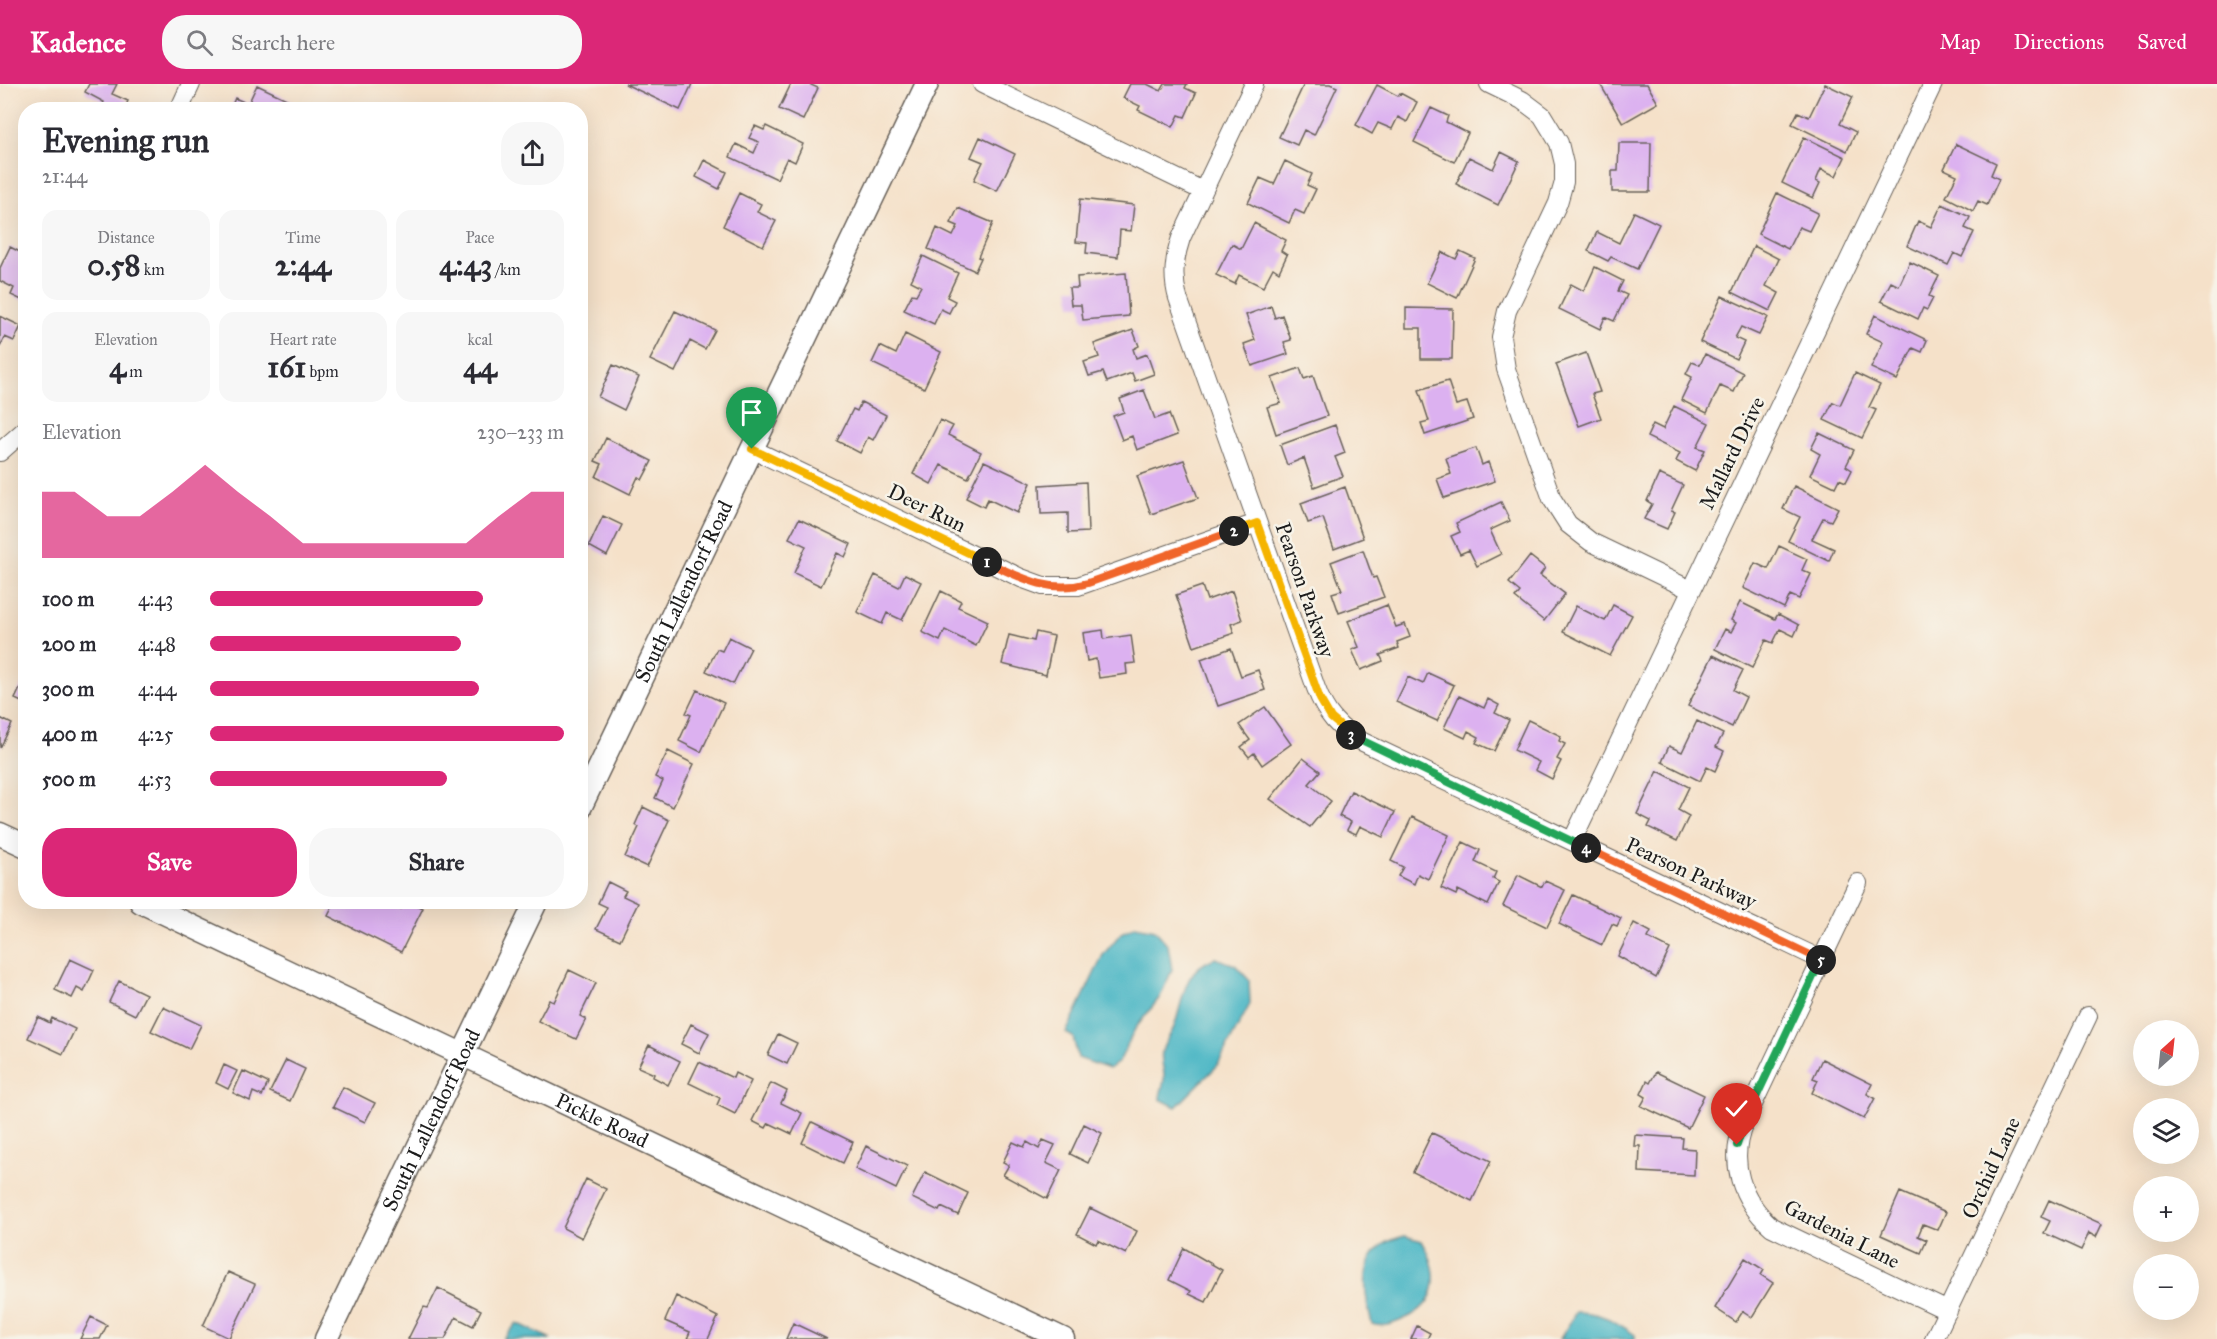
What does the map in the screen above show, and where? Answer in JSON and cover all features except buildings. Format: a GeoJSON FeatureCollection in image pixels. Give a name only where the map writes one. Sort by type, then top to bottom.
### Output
{"type":"FeatureCollection","features":[{"type":"Feature","properties":{"kind":"street"},"geometry":{"type":"LineString","coordinates":[[183,102],[191,84]]}},
{"type":"Feature","properties":{"kind":"street","name":"South Lallendorf Road"},"geometry":{"type":"LineString","coordinates":[[588,791],[927,84]]}},
{"type":"Feature","properties":{"kind":"street"},"geometry":{"type":"LineString","coordinates":[[982,84],[1203,190]]}},
{"type":"Feature","properties":{"kind":"street","name":"Pearson Parkway"},"geometry":{"type":"LineString","coordinates":[[1254,84],[1176,251],[1173,270],[1178,298],[1320,699],[1337,724],[1363,741],[1822,960]]}},
{"type":"Feature","properties":{"kind":"street"},"geometry":{"type":"LineString","coordinates":[[1489,84],[1522,100],[1542,115],[1555,134],[1564,164],[1564,182],[1558,203],[1510,305],[1502,337],[1506,369],[1552,499],[1563,519],[1578,534],[1691,590]]}},
{"type":"Feature","properties":{"kind":"street","name":"Mallard Drive"},"geometry":{"type":"LineString","coordinates":[[1572,841],[1933,84]]}},
{"type":"Feature","properties":{"kind":"street"},"geometry":{"type":"LineString","coordinates":[[0,452],[18,436]]}},
{"type":"Feature","properties":{"kind":"street","name":"Deer Run"},"geometry":{"type":"LineString","coordinates":[[752,449],[1021,578],[1043,586],[1078,586],[1257,523]]}},
{"type":"Feature","properties":{"kind":"street"},"geometry":{"type":"LineString","coordinates":[[0,834],[18,842]]}},
{"type":"Feature","properties":{"kind":"street"},"geometry":{"type":"LineString","coordinates":[[1822,960],[1858,884]]}},
{"type":"Feature","properties":{"kind":"street","name":"Pickle Road"},"geometry":{"type":"LineString","coordinates":[[156,909],[1063,1339]]}},
{"type":"Feature","properties":{"kind":"street","name":"South Lallendorf Road"},"geometry":{"type":"LineString","coordinates":[[326,1339],[533,909]]}},
{"type":"Feature","properties":{"kind":"street","name":"Gardenia Lane"},"geometry":{"type":"LineString","coordinates":[[1822,960],[1740,1133],[1737,1151],[1738,1175],[1752,1207],[1772,1227],[1948,1311]]}},
{"type":"Feature","properties":{"kind":"street","name":"Orchid Lane"},"geometry":{"type":"LineString","coordinates":[[1934,1339],[2088,1016]]}},
{"type":"Feature","properties":{"kind":"water"},"geometry":{"type":"Polygon","coordinates":[[[1135,926],[1155,930],[1168,945],[1172,970],[1160,997],[1135,1029],[1119,1062],[1109,1069],[1078,1058],[1073,1037],[1066,1033],[1103,955],[1121,933],[1135,926]]]}},
{"type":"Feature","properties":{"kind":"water"},"geometry":{"type":"Polygon","coordinates":[[[1215,958],[1235,965],[1249,980],[1250,1004],[1217,1066],[1176,1107],[1160,1099],[1164,1079],[1161,1058],[1163,1049],[1174,1027],[1190,978],[1204,963],[1215,958]]]}},
{"type":"Feature","properties":{"kind":"water"},"geometry":{"type":"Polygon","coordinates":[[[1405,1236],[1422,1241],[1428,1253],[1434,1275],[1431,1296],[1416,1313],[1404,1319],[1392,1324],[1372,1324],[1365,1283],[1371,1258],[1389,1241],[1405,1236]]]}},
{"type":"Feature","properties":{"kind":"water"},"geometry":{"type":"Polygon","coordinates":[[[1576,1312],[1607,1318],[1635,1335],[1635,1339],[1560,1339],[1576,1312]]]}},
{"type":"Feature","properties":{"kind":"water"},"geometry":{"type":"Polygon","coordinates":[[[517,1323],[551,1339],[504,1339],[517,1323]]]}},
{"type":"Feature","properties":{"kind":"route"},"geometry":{"type":"LineString","coordinates":[[752,449],[1021,578],[1043,586],[1078,586],[1257,523],[1320,699],[1331,718],[1345,731],[1353,737],[1822,960],[1744,1123],[1737,1145]]}}]}
